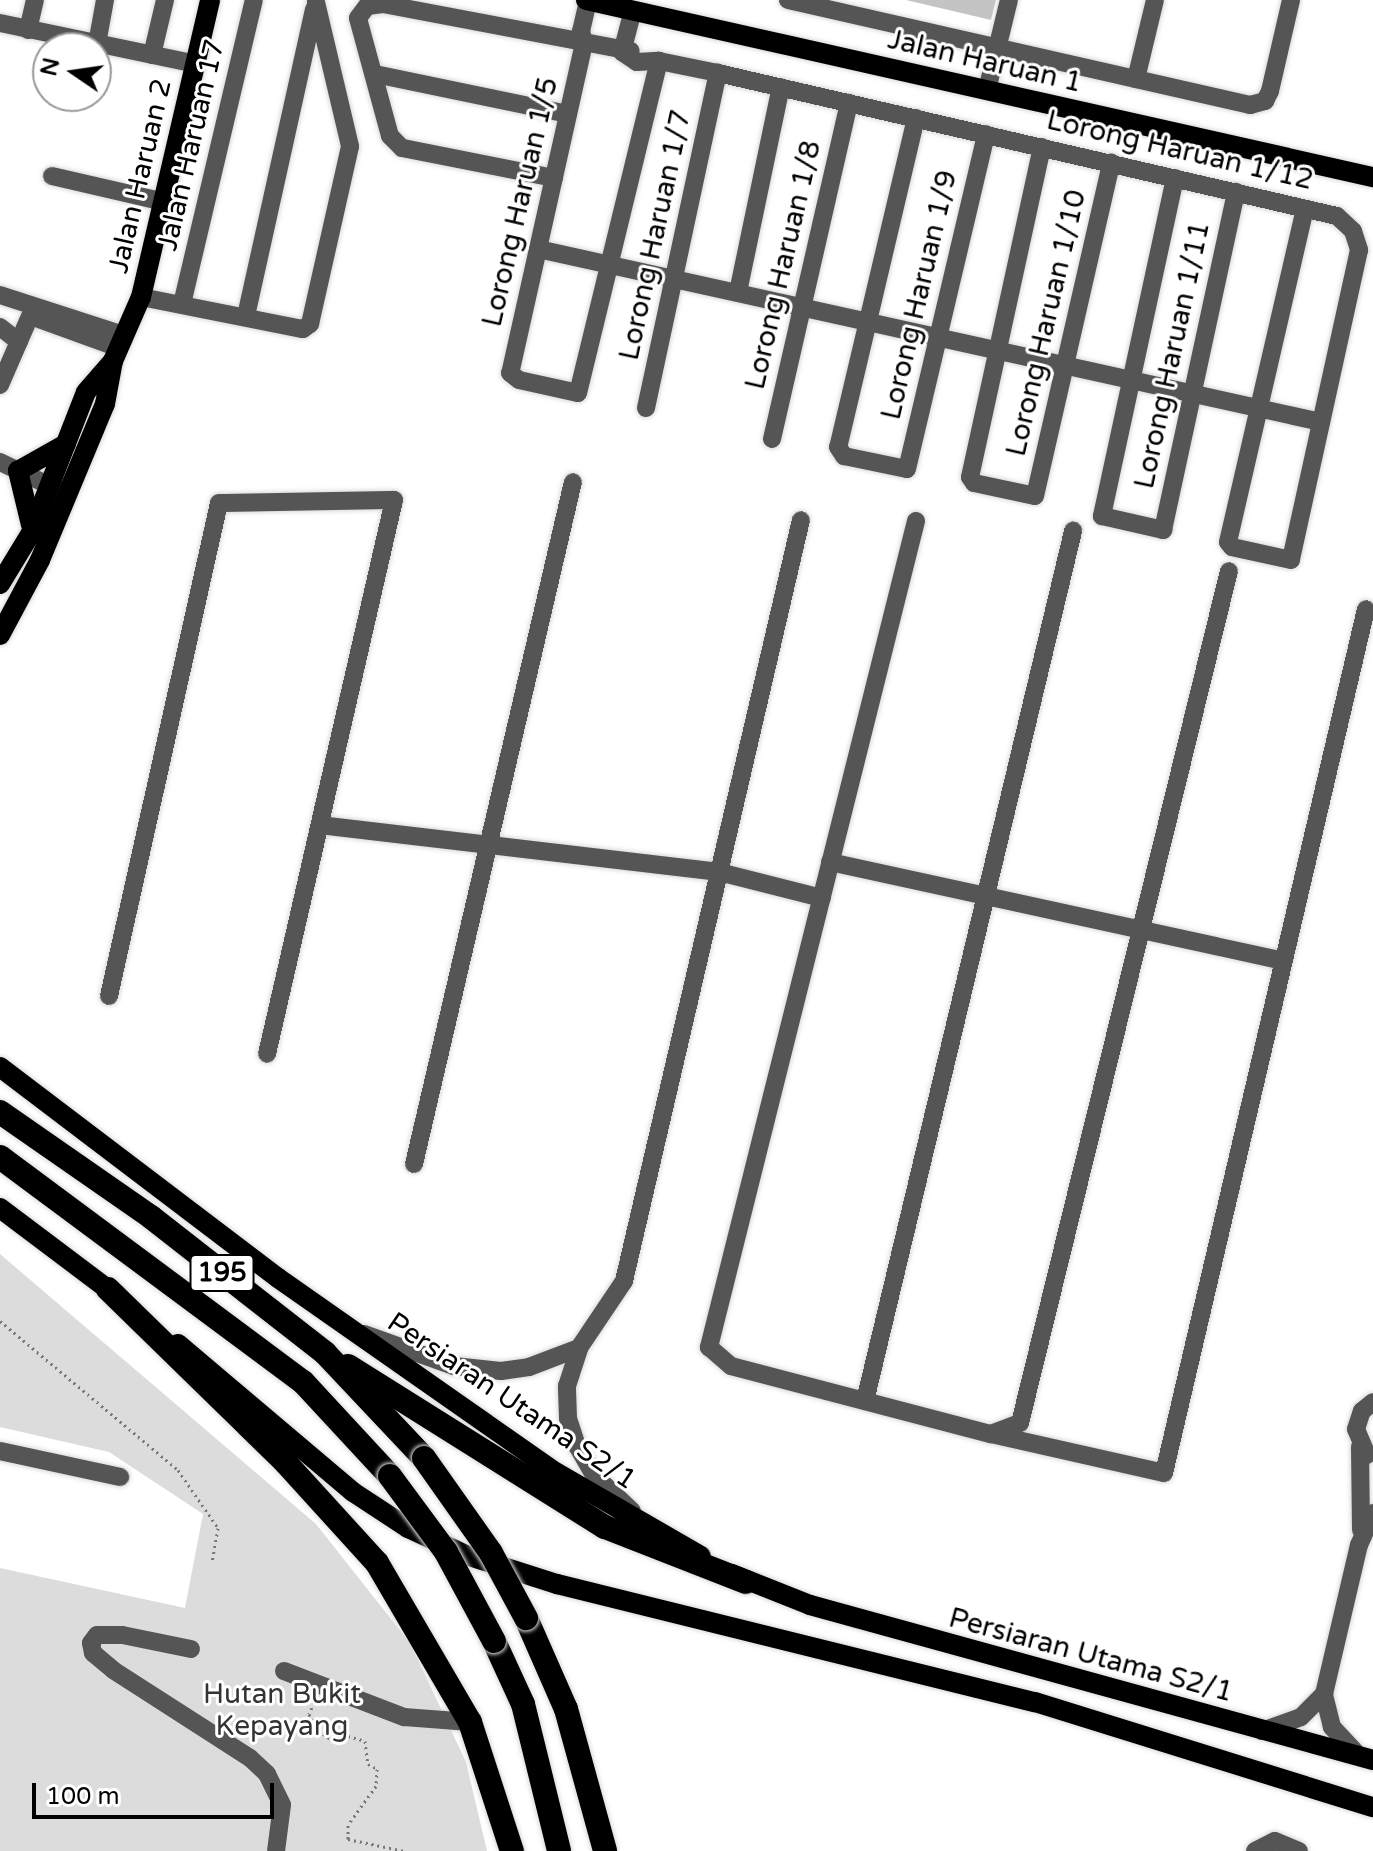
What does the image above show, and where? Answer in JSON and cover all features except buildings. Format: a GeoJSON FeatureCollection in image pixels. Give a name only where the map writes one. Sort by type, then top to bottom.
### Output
{"type":"FeatureCollection","features":[{"type":"Feature","properties":{"kind":"highway","name":"195"},"geometry":{"type":"LineString","coordinates":[[0,1112],[151,1217],[325,1353],[424,1458],[491,1553],[526,1618],[566,1709],[605,1851]]}},
{"type":"Feature","properties":{"kind":"highway","name":"195"},"geometry":{"type":"LineString","coordinates":[[0,1157],[303,1382],[390,1476],[446,1552],[494,1641],[523,1704],[559,1851]]}},
{"type":"Feature","properties":{"kind":"highway"},"geometry":{"type":"LineString","coordinates":[[108,1289],[286,1463],[377,1563],[470,1722],[512,1851]]}},
{"type":"Feature","properties":{"kind":"highway"},"geometry":{"type":"LineString","coordinates":[[325,1353],[605,1527],[746,1582]]}},
{"type":"Feature","properties":{"kind":"main road","name":"Jalan Haruan 2"},"geometry":{"type":"LineString","coordinates":[[0,635],[69,495],[105,404],[119,348],[141,297],[210,0]]}},
{"type":"Feature","properties":{"kind":"main road","name":"Jalan Haruan 1"},"geometry":{"type":"LineString","coordinates":[[591,1],[1373,177]]}},
{"type":"Feature","properties":{"kind":"main road","name":"Jalan Haruan 2"},"geometry":{"type":"LineString","coordinates":[[0,584],[31,533],[86,392],[119,348]]}},
{"type":"Feature","properties":{"kind":"main road"},"geometry":{"type":"LineString","coordinates":[[31,533],[29,499],[9,467],[66,444]]}},
{"type":"Feature","properties":{"kind":"main road","name":"Persiaran Utama S2/1"},"geometry":{"type":"LineString","coordinates":[[0,1067],[278,1278],[361,1333],[557,1473],[746,1582],[810,1605],[1366,1758]]}},
{"type":"Feature","properties":{"kind":"main road"},"geometry":{"type":"LineString","coordinates":[[0,1208],[274,1421],[353,1492],[408,1528],[466,1555],[557,1584],[1035,1702],[1373,1807]]}},
{"type":"Feature","properties":{"kind":"street"},"geometry":{"type":"LineString","coordinates":[[28,30],[35,0]]}},
{"type":"Feature","properties":{"kind":"street"},"geometry":{"type":"LineString","coordinates":[[99,32],[105,0]]}},
{"type":"Feature","properties":{"kind":"street"},"geometry":{"type":"LineString","coordinates":[[148,54],[165,0]]}},
{"type":"Feature","properties":{"kind":"street","name":"Jalan Haruan 17"},"geometry":{"type":"LineString","coordinates":[[182,304],[254,0]]}},
{"type":"Feature","properties":{"kind":"street"},"geometry":{"type":"LineString","coordinates":[[987,90],[1009,0]]}},
{"type":"Feature","properties":{"kind":"street"},"geometry":{"type":"LineString","coordinates":[[1136,79],[1155,0]]}},
{"type":"Feature","properties":{"kind":"street"},"geometry":{"type":"LineString","coordinates":[[792,1],[1259,105],[1270,91],[1291,0]]}},
{"type":"Feature","properties":{"kind":"street"},"geometry":{"type":"LineString","coordinates":[[141,297],[303,329],[310,324],[350,146],[312,1]]}},
{"type":"Feature","properties":{"kind":"street"},"geometry":{"type":"LineString","coordinates":[[246,316],[312,1]]}},
{"type":"Feature","properties":{"kind":"street","name":"Lorong Haruan 1/5"},"geometry":{"type":"LineString","coordinates":[[591,1],[593,34],[584,43],[510,373],[519,380],[578,393],[608,264]]}},
{"type":"Feature","properties":{"kind":"street","name":"Lorong Haruan 1/12"},"geometry":{"type":"LineString","coordinates":[[375,74],[358,18],[367,6],[383,4],[622,52],[640,50],[659,61],[1337,216],[1353,231],[1359,250],[1291,560],[1232,547],[1228,542],[1259,408]]}},
{"type":"Feature","properties":{"kind":"street"},"geometry":{"type":"LineString","coordinates":[[622,52],[633,10]]}},
{"type":"Feature","properties":{"kind":"street"},"geometry":{"type":"LineString","coordinates":[[0,23],[38,32]]}},
{"type":"Feature","properties":{"kind":"street"},"geometry":{"type":"LineString","coordinates":[[112,47],[196,64]]}},
{"type":"Feature","properties":{"kind":"street"},"geometry":{"type":"LineString","coordinates":[[608,264],[659,61]]}},
{"type":"Feature","properties":{"kind":"street","name":"Lorong Haruan 1/7"},"geometry":{"type":"LineString","coordinates":[[646,408],[718,73]]}},
{"type":"Feature","properties":{"kind":"street"},"geometry":{"type":"LineString","coordinates":[[554,178],[402,148],[390,136],[375,74],[568,114]]}},
{"type":"Feature","properties":{"kind":"street"},"geometry":{"type":"LineString","coordinates":[[738,292],[781,87]]}},
{"type":"Feature","properties":{"kind":"street","name":"Lorong Haruan 1/8"},"geometry":{"type":"LineString","coordinates":[[772,439],[849,103]]}},
{"type":"Feature","properties":{"kind":"street"},"geometry":{"type":"LineString","coordinates":[[868,320],[916,118]]}},
{"type":"Feature","properties":{"kind":"street","name":"Lorong Haruan 1/9"},"geometry":{"type":"LineString","coordinates":[[868,320],[838,447],[844,456],[907,469],[986,134]]}},
{"type":"Feature","properties":{"kind":"street"},"geometry":{"type":"LineString","coordinates":[[998,350],[1042,147]]}},
{"type":"Feature","properties":{"kind":"street","name":"Lorong Haruan 1/10"},"geometry":{"type":"LineString","coordinates":[[998,350],[970,477],[974,483],[1035,496],[1111,163]]}},
{"type":"Feature","properties":{"kind":"street"},"geometry":{"type":"LineString","coordinates":[[52,176],[165,202]]}},
{"type":"Feature","properties":{"kind":"street"},"geometry":{"type":"LineString","coordinates":[[1129,380],[1175,178]]}},
{"type":"Feature","properties":{"kind":"street","name":"Lorong Haruan 1/11"},"geometry":{"type":"LineString","coordinates":[[1129,380],[1102,516],[1163,530],[1236,192]]}},
{"type":"Feature","properties":{"kind":"street"},"geometry":{"type":"LineString","coordinates":[[1259,408],[1305,209]]}},
{"type":"Feature","properties":{"kind":"street"},"geometry":{"type":"LineString","coordinates":[[538,249],[1321,422]]}},
{"type":"Feature","properties":{"kind":"street"},"geometry":{"type":"LineString","coordinates":[[0,295],[119,348]]}},
{"type":"Feature","properties":{"kind":"street"},"geometry":{"type":"LineString","coordinates":[[0,306],[119,348]]}},
{"type":"Feature","properties":{"kind":"street"},"geometry":{"type":"LineString","coordinates":[[0,385],[11,344],[30,316]]}},
{"type":"Feature","properties":{"kind":"street"},"geometry":{"type":"LineString","coordinates":[[0,327],[11,344]]}},
{"type":"Feature","properties":{"kind":"street"},"geometry":{"type":"LineString","coordinates":[[9,467],[69,495]]}},
{"type":"Feature","properties":{"kind":"street"},"geometry":{"type":"LineString","coordinates":[[414,1164],[573,482]]}},
{"type":"Feature","properties":{"kind":"street"},"geometry":{"type":"LineString","coordinates":[[109,996],[219,503],[394,500],[267,1054]]}},
{"type":"Feature","properties":{"kind":"street"},"geometry":{"type":"LineString","coordinates":[[647,1525],[594,1475],[577,1446],[567,1386],[579,1348],[624,1281],[801,520]]}},
{"type":"Feature","properties":{"kind":"street"},"geometry":{"type":"LineString","coordinates":[[916,521],[709,1347],[731,1366],[991,1434],[1164,1473],[1366,609]]}},
{"type":"Feature","properties":{"kind":"street"},"geometry":{"type":"LineString","coordinates":[[865,1401],[1073,531]]}},
{"type":"Feature","properties":{"kind":"street"},"geometry":{"type":"LineString","coordinates":[[991,1434],[1020,1423],[1229,571]]}},
{"type":"Feature","properties":{"kind":"street"},"geometry":{"type":"LineString","coordinates":[[320,825],[719,872],[822,898]]}},
{"type":"Feature","properties":{"kind":"street"},"geometry":{"type":"LineString","coordinates":[[830,862],[1283,961]]}},
{"type":"Feature","properties":{"kind":"street"},"geometry":{"type":"LineString","coordinates":[[361,1333],[454,1366],[501,1371],[529,1367],[579,1348]]}},
{"type":"Feature","properties":{"kind":"street"},"geometry":{"type":"LineString","coordinates":[[1366,1758],[1332,1727],[1324,1694],[1359,1545],[1366,1453],[1356,1429],[1372,1401]]}},
{"type":"Feature","properties":{"kind":"street"},"geometry":{"type":"LineString","coordinates":[[0,1451],[120,1477]]}},
{"type":"Feature","properties":{"kind":"street"},"geometry":{"type":"LineString","coordinates":[[1359,1545],[1373,1513]]}},
{"type":"Feature","properties":{"kind":"street"},"geometry":{"type":"LineString","coordinates":[[191,1649],[122,1635],[97,1635],[91,1643],[93,1653],[113,1670],[250,1758],[267,1774],[282,1805],[276,1851]]}},
{"type":"Feature","properties":{"kind":"street"},"geometry":{"type":"LineString","coordinates":[[284,1671],[404,1717],[470,1722]]}},
{"type":"Feature","properties":{"kind":"street"},"geometry":{"type":"LineString","coordinates":[[1262,1731],[1301,1717],[1324,1694]]}},
{"type":"Feature","properties":{"kind":"street"},"geometry":{"type":"LineString","coordinates":[[1255,1851],[1275,1841],[1299,1851]]}},
{"type":"Feature","properties":{"kind":"path"},"geometry":{"type":"LineString","coordinates":[[0,1321],[178,1470],[218,1528],[212,1563]]}},
{"type":"Feature","properties":{"kind":"path"},"geometry":{"type":"LineString","coordinates":[[320,1687],[309,1714],[318,1730],[332,1740],[348,1736],[365,1741],[368,1764],[377,1769],[376,1786],[348,1825],[348,1839],[404,1851]]}},
{"type":"Feature","properties":{"kind":"green space","name":"Hutan Bukit Kepayang"},"geometry":{"type":"Polygon","coordinates":[[[0,1254],[316,1524],[410,1643],[466,1762],[487,1851],[0,1851],[0,1568],[185,1608],[203,1514],[109,1452],[0,1427],[0,1254]]]}}]}
